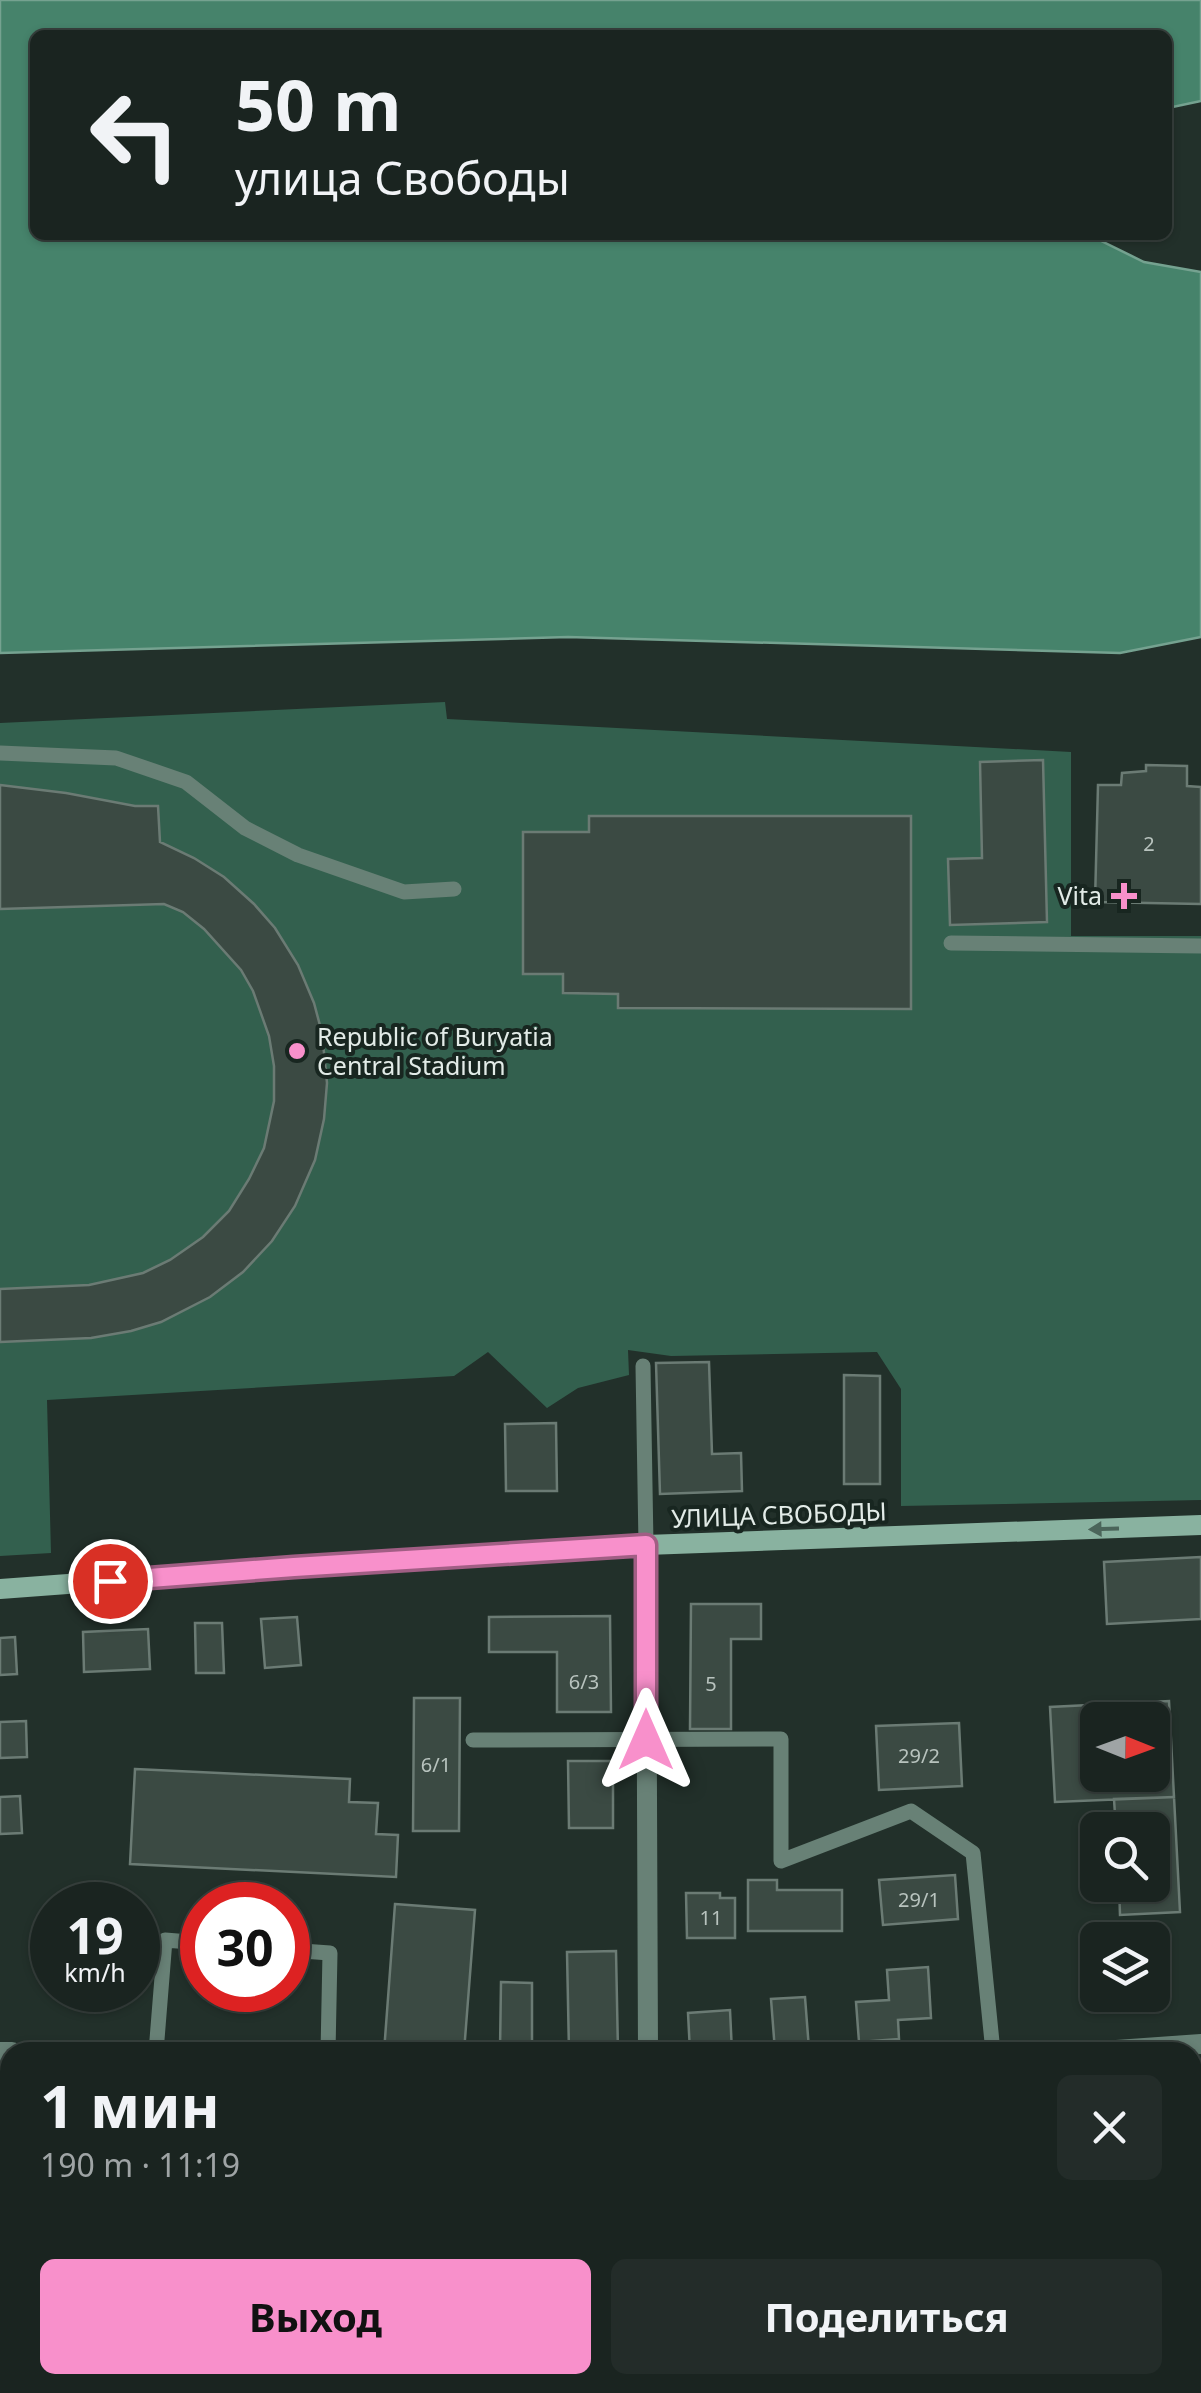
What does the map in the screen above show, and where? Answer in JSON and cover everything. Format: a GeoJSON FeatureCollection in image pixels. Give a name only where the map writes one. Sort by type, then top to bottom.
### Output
{"type":"FeatureCollection","features":[{"type":"Feature","properties":{"kind":"main road","name":"УЛИЦА СВОБОДЫ"},"geometry":{"type":"LineString","coordinates":[[0,1589],[646,1545],[1201,1526]]}},
{"type":"Feature","properties":{"kind":"street"},"geometry":{"type":"LineString","coordinates":[[646,1545],[648,2042]]}},
{"type":"Feature","properties":{"kind":"lane"},"geometry":{"type":"LineString","coordinates":[[0,754],[116,758],[186,782],[246,828],[298,855],[404,892],[454,890]]}},
{"type":"Feature","properties":{"kind":"lane"},"geometry":{"type":"LineString","coordinates":[[952,943],[1201,946]]}},
{"type":"Feature","properties":{"kind":"lane"},"geometry":{"type":"LineString","coordinates":[[644,1366],[646,1545]]}},
{"type":"Feature","properties":{"kind":"lane"},"geometry":{"type":"LineString","coordinates":[[473,1740],[781,1739],[781,1861],[912,1811],[973,1853],[992,2042]]}},
{"type":"Feature","properties":{"kind":"lane"},"geometry":{"type":"LineString","coordinates":[[157,2042],[165,1940],[180,1941]]}},
{"type":"Feature","properties":{"kind":"lane"},"geometry":{"type":"LineString","coordinates":[[310,1952],[330,1953],[328,2042]]}},
{"type":"Feature","properties":{"kind":"shaded area"},"geometry":{"type":"Polygon","coordinates":[[[0,0],[1201,0],[1201,101],[1172,107],[1172,30],[30,30],[30,240],[1099,240],[1144,262],[1201,272],[1201,637],[1120,653],[568,637],[0,653],[0,0]]]}},
{"type":"Feature","properties":{"kind":"shaded area"},"geometry":{"type":"Polygon","coordinates":[[[445,702],[447,719],[1071,752],[1071,936],[1201,936],[1201,1500],[901,1506],[901,1389],[877,1352],[671,1356],[628,1350],[629,1375],[578,1388],[547,1408],[488,1352],[454,1376],[47,1400],[51,1553],[0,1556],[0,723],[445,702]]]}},
{"type":"Feature","properties":{"kind":"building"},"geometry":{"type":"Polygon","coordinates":[[[1043,760],[1047,922],[950,925],[948,859],[982,858],[980,762],[1043,760]]]}},
{"type":"Feature","properties":{"kind":"building"},"geometry":{"type":"Polygon","coordinates":[[[1146,765],[1187,766],[1187,786],[1201,787],[1201,904],[1095,902],[1098,785],[1121,785],[1122,773],[1146,771],[1146,765]]]}},
{"type":"Feature","properties":{"kind":"building","name":"Republic of Buryatia Central Stadium"},"geometry":{"type":"Polygon","coordinates":[[[0,785],[135,806],[158,806],[160,842],[224,877],[275,928],[298,965],[322,1033],[327,1083],[324,1119],[315,1160],[295,1206],[272,1241],[243,1272],[210,1297],[161,1322],[131,1331],[91,1338],[0,1342],[0,1289],[89,1285],[143,1273],[203,1237],[229,1211],[264,1148],[274,1101],[269,1036],[241,970],[183,912],[164,904],[0,909],[0,785]]]}},
{"type":"Feature","properties":{"kind":"building"},"geometry":{"type":"Polygon","coordinates":[[[589,816],[911,816],[911,1009],[618,1008],[618,994],[563,993],[563,974],[523,974],[523,832],[589,832],[589,816]]]}},
{"type":"Feature","properties":{"kind":"building"},"geometry":{"type":"Polygon","coordinates":[[[709,1362],[712,1454],[741,1453],[742,1491],[660,1494],[656,1363],[709,1362]]]}},
{"type":"Feature","properties":{"kind":"building"},"geometry":{"type":"Polygon","coordinates":[[[844,1375],[880,1376],[880,1484],[844,1484],[844,1375]]]}},
{"type":"Feature","properties":{"kind":"building"},"geometry":{"type":"Polygon","coordinates":[[[556,1423],[557,1491],[506,1491],[505,1424],[556,1423]]]}},
{"type":"Feature","properties":{"kind":"building"},"geometry":{"type":"Polygon","coordinates":[[[1201,1557],[1201,1619],[1107,1624],[1104,1562],[1201,1557]]]}},
{"type":"Feature","properties":{"kind":"building"},"geometry":{"type":"Polygon","coordinates":[[[691,1604],[761,1604],[761,1639],[731,1639],[731,1729],[690,1729],[691,1604]]]}},
{"type":"Feature","properties":{"kind":"building"},"geometry":{"type":"Polygon","coordinates":[[[610,1616],[611,1712],[557,1712],[557,1652],[489,1652],[489,1617],[610,1616]]]}},
{"type":"Feature","properties":{"kind":"building"},"geometry":{"type":"Polygon","coordinates":[[[297,1617],[301,1665],[265,1668],[261,1619],[297,1617]]]}},
{"type":"Feature","properties":{"kind":"building"},"geometry":{"type":"Polygon","coordinates":[[[195,1623],[222,1623],[224,1673],[196,1673],[195,1623]]]}},
{"type":"Feature","properties":{"kind":"building"},"geometry":{"type":"Polygon","coordinates":[[[148,1629],[150,1669],[84,1672],[83,1632],[148,1629]]]}},
{"type":"Feature","properties":{"kind":"building"},"geometry":{"type":"Polygon","coordinates":[[[15,1637],[17,1674],[0,1675],[0,1638],[15,1637]]]}},
{"type":"Feature","properties":{"kind":"building"},"geometry":{"type":"Polygon","coordinates":[[[414,1698],[460,1698],[459,1831],[413,1831],[414,1698]]]}},
{"type":"Feature","properties":{"kind":"building"},"geometry":{"type":"Polygon","coordinates":[[[1080,1705],[1080,1792],[1170,1792],[1170,1720],[1174,1797],[1055,1802],[1050,1707],[1080,1705]]]}},
{"type":"Feature","properties":{"kind":"building"},"geometry":{"type":"Polygon","coordinates":[[[26,1721],[27,1757],[0,1758],[0,1722],[26,1721]]]}},
{"type":"Feature","properties":{"kind":"building"},"geometry":{"type":"Polygon","coordinates":[[[959,1723],[962,1786],[879,1790],[876,1726],[959,1723]]]}},
{"type":"Feature","properties":{"kind":"building"},"geometry":{"type":"Polygon","coordinates":[[[568,1761],[613,1761],[613,1828],[569,1828],[568,1761]]]}},
{"type":"Feature","properties":{"kind":"building"},"geometry":{"type":"Polygon","coordinates":[[[135,1769],[350,1779],[349,1802],[378,1803],[376,1834],[398,1835],[396,1877],[130,1864],[135,1769]]]}},
{"type":"Feature","properties":{"kind":"building"},"geometry":{"type":"Polygon","coordinates":[[[20,1796],[22,1833],[0,1834],[0,1797],[20,1796]]]}},
{"type":"Feature","properties":{"kind":"building"},"geometry":{"type":"Polygon","coordinates":[[[1174,1797],[1180,1912],[1120,1915],[1120,1902],[1170,1902],[1170,1812],[1115,1812],[1114,1799],[1174,1797]]]}},
{"type":"Feature","properties":{"kind":"building"},"geometry":{"type":"Polygon","coordinates":[[[955,1875],[958,1919],[883,1925],[879,1880],[955,1875]]]}},
{"type":"Feature","properties":{"kind":"building"},"geometry":{"type":"Polygon","coordinates":[[[748,1880],[777,1880],[777,1890],[842,1890],[842,1931],[748,1931],[748,1880]]]}},
{"type":"Feature","properties":{"kind":"building"},"geometry":{"type":"Polygon","coordinates":[[[686,1893],[720,1893],[720,1898],[735,1898],[735,1938],[687,1938],[686,1893]]]}},
{"type":"Feature","properties":{"kind":"building"},"geometry":{"type":"Polygon","coordinates":[[[395,1904],[475,1910],[465,2042],[385,2042],[395,1904]]]}},
{"type":"Feature","properties":{"kind":"building"},"geometry":{"type":"Polygon","coordinates":[[[616,1951],[618,2042],[569,2042],[567,1952],[616,1951]]]}},
{"type":"Feature","properties":{"kind":"building"},"geometry":{"type":"Polygon","coordinates":[[[928,1967],[931,2018],[898,2020],[899,2039],[859,2042],[856,2002],[889,2000],[887,1970],[928,1967]]]}},
{"type":"Feature","properties":{"kind":"building"},"geometry":{"type":"Polygon","coordinates":[[[501,1982],[532,1983],[532,2042],[500,2042],[501,1982]]]}},
{"type":"Feature","properties":{"kind":"building"},"geometry":{"type":"Polygon","coordinates":[[[805,1997],[808,2042],[774,2042],[771,1999],[805,1997]]]}},
{"type":"Feature","properties":{"kind":"building"},"geometry":{"type":"Polygon","coordinates":[[[730,2010],[732,2042],[689,2042],[688,2013],[730,2010]]]}},
{"type":"Feature","properties":{"kind":"place","name":"Vita"},"geometry":{"type":"Point","coordinates":[1124,896]}},
{"type":"Feature","properties":{"kind":"place","name":"Republic of Buryatia Central Stadium"},"geometry":{"type":"Point","coordinates":[297,1051]}},
{"type":"Feature","properties":{"kind":"route"},"geometry":{"type":"LineString","coordinates":[[110,1581],[646,1545],[646,1740]]}}]}
